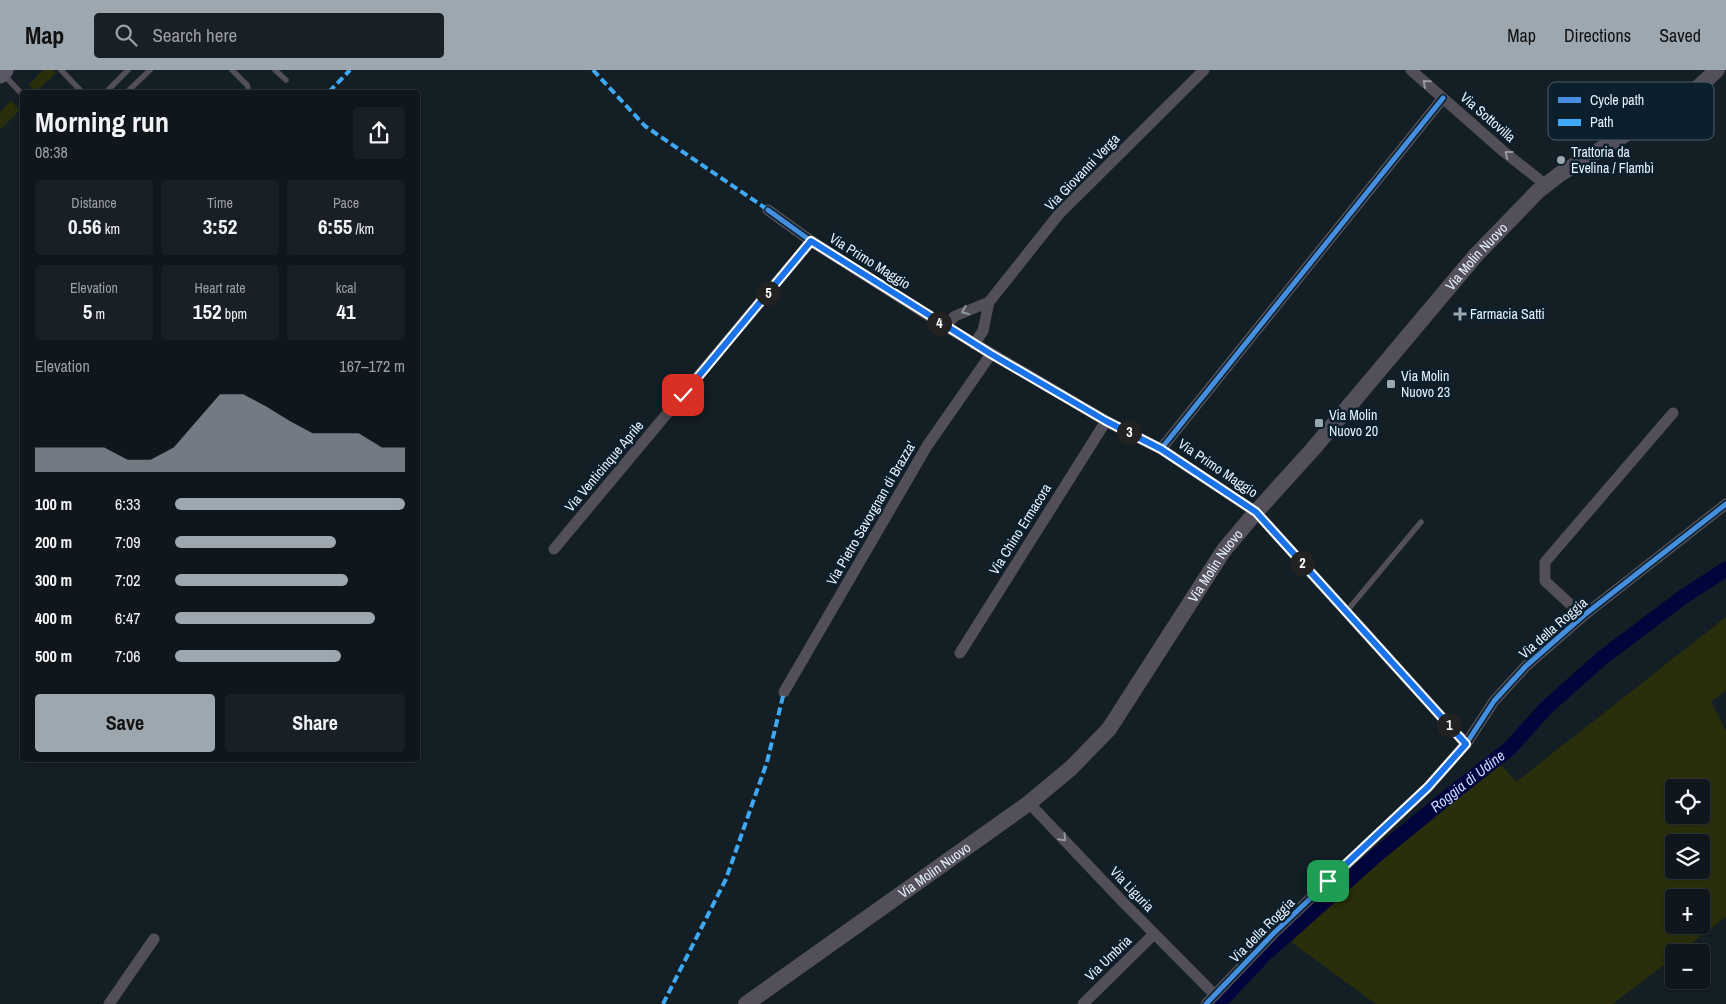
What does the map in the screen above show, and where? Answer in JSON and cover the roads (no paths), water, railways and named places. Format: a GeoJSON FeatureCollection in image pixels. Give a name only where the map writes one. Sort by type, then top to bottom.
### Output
{"type":"FeatureCollection","features":[{"type":"Feature","properties":{"kind":"main road","name":"Via Molin Nuovo"},"geometry":{"type":"LineString","coordinates":[[1704,82],[1717,70]]}},
{"type":"Feature","properties":{"kind":"main road","name":"Via Molin Nuovo"},"geometry":{"type":"LineString","coordinates":[[746,1004],[1029,803],[1071,768],[1109,729],[1224,550],[1313,449],[1476,255],[1546,185],[1560,174],[1616,140]]}},
{"type":"Feature","properties":{"kind":"street","name":"Via Giovanni Verga"},"geometry":{"type":"LineString","coordinates":[[974,344],[983,331],[989,302],[1059,214],[1204,70]]}},
{"type":"Feature","properties":{"kind":"street","name":"Via Sottovilla"},"geometry":{"type":"LineString","coordinates":[[1411,70],[1503,151],[1546,185]]}},
{"type":"Feature","properties":{"kind":"street"},"geometry":{"type":"LineString","coordinates":[[1161,449],[1443,98]]}},
{"type":"Feature","properties":{"kind":"street","name":"Via Primo Maggio"},"geometry":{"type":"LineString","coordinates":[[768,210],[811,241],[974,344],[1106,421],[1161,449],[1256,512],[1466,744]]}},
{"type":"Feature","properties":{"kind":"street","name":"Via Venticinque Aprile"},"geometry":{"type":"LineString","coordinates":[[554,549],[811,241]]}},
{"type":"Feature","properties":{"kind":"street","name":"Via Giovanni Verga"},"geometry":{"type":"LineString","coordinates":[[945,326],[955,316],[989,302]]}},
{"type":"Feature","properties":{"kind":"street","name":"Via Pietro Savorgnan di Brazza'"},"geometry":{"type":"LineString","coordinates":[[784,692],[927,446],[991,354]]}},
{"type":"Feature","properties":{"kind":"street","name":"Via della Roggia"},"geometry":{"type":"LineString","coordinates":[[1583,616],[1545,581],[1545,562],[1673,413]]}},
{"type":"Feature","properties":{"kind":"street","name":"Via Chino Ermacora"},"geometry":{"type":"LineString","coordinates":[[960,653],[1106,421]]}},
{"type":"Feature","properties":{"kind":"street","name":"Via della Roggia"},"geometry":{"type":"LineString","coordinates":[[1206,1004],[1275,932],[1428,787],[1466,744],[1494,701],[1526,666],[1583,616],[1726,504]]}},
{"type":"Feature","properties":{"kind":"street","name":"Via Liguria"},"geometry":{"type":"LineString","coordinates":[[1029,803],[1215,995]]}},
{"type":"Feature","properties":{"kind":"street","name":"Via Umbria"},"geometry":{"type":"LineString","coordinates":[[1083,1004],[1154,934]]}},
{"type":"Feature","properties":{"kind":"street"},"geometry":{"type":"LineString","coordinates":[[109,1004],[154,939]]}},
{"type":"Feature","properties":{"kind":"lane"},"geometry":{"type":"LineString","coordinates":[[61,70],[80,90]]}},
{"type":"Feature","properties":{"kind":"lane"},"geometry":{"type":"LineString","coordinates":[[129,90],[150,70]]}},
{"type":"Feature","properties":{"kind":"lane"},"geometry":{"type":"LineString","coordinates":[[232,70],[247,85],[248,90]]}},
{"type":"Feature","properties":{"kind":"lane"},"geometry":{"type":"LineString","coordinates":[[275,70],[286,80]]}},
{"type":"Feature","properties":{"kind":"lane"},"geometry":{"type":"LineString","coordinates":[[108,90],[125,71]]}},
{"type":"Feature","properties":{"kind":"lane"},"geometry":{"type":"LineString","coordinates":[[2,72],[20,92]]}},
{"type":"Feature","properties":{"kind":"lane"},"geometry":{"type":"LineString","coordinates":[[1346,612],[1422,522]]}},
{"type":"Feature","properties":{"kind":"waterway","name":"Roggia di Udine"},"geometry":{"type":"LineString","coordinates":[[1218,1004],[1264,955],[1378,854],[1509,749],[1546,708],[1602,658],[1683,597],[1726,569]]}},
{"type":"Feature","properties":{"kind":"place","name":"Trattoria da Evelina / Flambì"},"geometry":{"type":"Point","coordinates":[1561,160]}},
{"type":"Feature","properties":{"kind":"place","name":"Farmacia Satti"},"geometry":{"type":"Point","coordinates":[1460,314]}},
{"type":"Feature","properties":{"kind":"place","name":"Via Molin Nuovo 23"},"geometry":{"type":"Point","coordinates":[1391,384]}},
{"type":"Feature","properties":{"kind":"place","name":"Via Molin Nuovo 20"},"geometry":{"type":"Point","coordinates":[1319,423]}}]}
